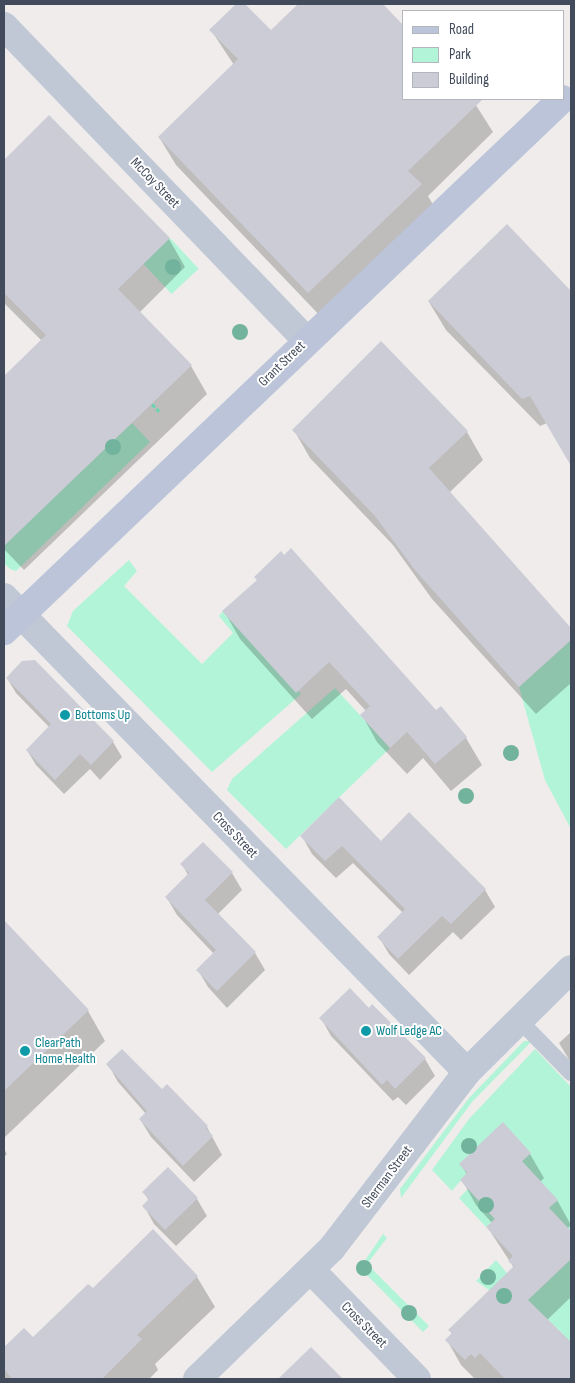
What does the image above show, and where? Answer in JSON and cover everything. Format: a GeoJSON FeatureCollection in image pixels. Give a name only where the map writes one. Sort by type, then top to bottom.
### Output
{"type":"FeatureCollection","features":[{"type":"Feature","properties":{"kind":"main road","name":"Grant Street"},"geometry":{"type":"LineString","coordinates":[[9,614],[307,341],[561,100]]}},
{"type":"Feature","properties":{"kind":"street","name":"McCoy Street"},"geometry":{"type":"LineString","coordinates":[[4,26],[307,341]]}},
{"type":"Feature","properties":{"kind":"street","name":"Cross Street"},"geometry":{"type":"LineString","coordinates":[[9,614],[467,1072]]}},
{"type":"Feature","properties":{"kind":"street","name":"Sherman Street"},"geometry":{"type":"LineString","coordinates":[[198,1379],[332,1248],[467,1072],[571,969]]}},
{"type":"Feature","properties":{"kind":"street","name":"Cross Street"},"geometry":{"type":"LineString","coordinates":[[311,1270],[417,1379]]}},
{"type":"Feature","properties":{"kind":"lane"},"geometry":{"type":"LineString","coordinates":[[520,1021],[571,1073]]}},
{"type":"Feature","properties":{"kind":"path"},"geometry":{"type":"LineString","coordinates":[[152,404],[159,411]]}},
{"type":"Feature","properties":{"kind":"green space"},"geometry":{"type":"Polygon","coordinates":[[[170,238],[199,269],[172,294],[143,263],[170,238]]]}},
{"type":"Feature","properties":{"kind":"green space"},"geometry":{"type":"Polygon","coordinates":[[[132,423],[150,442],[16,571],[10,569],[4,563],[4,539],[7,542],[132,423]]]}},
{"type":"Feature","properties":{"kind":"green space"},"geometry":{"type":"Polygon","coordinates":[[[129,560],[137,571],[124,586],[202,664],[233,633],[219,616],[223,611],[301,694],[212,772],[67,626],[73,611],[129,560]]]}},
{"type":"Feature","properties":{"kind":"green space"},"geometry":{"type":"Polygon","coordinates":[[[571,640],[571,829],[545,780],[519,687],[571,640]]]}},
{"type":"Feature","properties":{"kind":"green space"},"geometry":{"type":"Polygon","coordinates":[[[335,688],[390,748],[286,849],[227,790],[232,779],[335,688]]]}},
{"type":"Feature","properties":{"kind":"green space"},"geometry":{"type":"Polygon","coordinates":[[[524,1041],[532,1041],[472,1102],[401,1198],[400,1189],[469,1098],[524,1041]]]}},
{"type":"Feature","properties":{"kind":"green space"},"geometry":{"type":"Polygon","coordinates":[[[535,1049],[571,1087],[571,1231],[549,1208],[529,1169],[486,1210],[495,1219],[486,1227],[459,1198],[468,1189],[480,1201],[531,1153],[503,1123],[460,1163],[467,1173],[452,1191],[432,1170],[469,1119],[535,1049]]]}},
{"type":"Feature","properties":{"kind":"green space"},"geometry":{"type":"Polygon","coordinates":[[[383,1234],[387,1238],[367,1264],[429,1326],[423,1332],[360,1268],[383,1234]]]}},
{"type":"Feature","properties":{"kind":"green space"},"geometry":{"type":"Polygon","coordinates":[[[571,1259],[571,1369],[561,1379],[535,1379],[564,1351],[563,1334],[545,1317],[538,1324],[476,1281],[496,1260],[529,1299],[571,1259]]]}},
{"type":"Feature","properties":{"kind":"building"},"geometry":{"type":"Polygon","coordinates":[[[236,4],[245,4],[271,30],[298,4],[383,4],[402,24],[402,100],[482,100],[408,171],[422,184],[308,293],[158,137],[238,59],[209,30],[236,4]]]}},
{"type":"Feature","properties":{"kind":"building"},"geometry":{"type":"Polygon","coordinates":[[[49,115],[170,238],[118,289],[192,365],[4,546],[4,376],[46,335],[4,293],[4,160],[49,115]]]}},
{"type":"Feature","properties":{"kind":"building"},"geometry":{"type":"Polygon","coordinates":[[[507,224],[571,291],[571,466],[530,396],[522,399],[428,301],[507,224]]]}},
{"type":"Feature","properties":{"kind":"building"},"geometry":{"type":"Polygon","coordinates":[[[381,341],[468,431],[429,468],[571,628],[571,640],[519,687],[415,570],[375,516],[292,430],[381,341]]]}},
{"type":"Feature","properties":{"kind":"building"},"geometry":{"type":"Polygon","coordinates":[[[291,548],[436,710],[441,706],[467,737],[435,764],[407,732],[390,748],[360,715],[370,706],[329,662],[296,693],[222,611],[257,580],[254,577],[281,551],[284,555],[291,548]]]}},
{"type":"Feature","properties":{"kind":"building","name":"Bottoms Up"},"geometry":{"type":"Polygon","coordinates":[[[35,660],[114,741],[91,765],[80,754],[55,780],[26,750],[51,724],[6,678],[22,661],[35,660]]]}},
{"type":"Feature","properties":{"kind":"building"},"geometry":{"type":"Polygon","coordinates":[[[339,797],[381,841],[409,812],[486,889],[451,924],[442,916],[398,959],[377,937],[405,909],[342,846],[325,861],[300,836],[339,797]]]}},
{"type":"Feature","properties":{"kind":"building"},"geometry":{"type":"Polygon","coordinates":[[[203,842],[233,872],[205,900],[256,952],[217,991],[196,970],[216,950],[165,897],[189,873],[180,864],[203,842]]]}},
{"type":"Feature","properties":{"kind":"building","name":"ClearPath Home Health"},"geometry":{"type":"Polygon","coordinates":[[[4,920],[89,1010],[4,1091],[4,920]]]}},
{"type":"Feature","properties":{"kind":"building","name":"Wolf Ledge AC"},"geometry":{"type":"Polygon","coordinates":[[[350,988],[369,1008],[372,1004],[426,1058],[395,1089],[387,1080],[382,1085],[319,1018],[350,988]]]}},
{"type":"Feature","properties":{"kind":"building"},"geometry":{"type":"Polygon","coordinates":[[[122,1049],[162,1089],[167,1084],[208,1126],[206,1128],[213,1136],[183,1166],[139,1119],[147,1111],[106,1064],[122,1049]]]}},
{"type":"Feature","properties":{"kind":"building"},"geometry":{"type":"Polygon","coordinates":[[[503,1122],[531,1153],[522,1161],[558,1200],[549,1208],[571,1231],[571,1259],[528,1300],[571,1342],[571,1379],[505,1379],[480,1353],[475,1358],[471,1354],[465,1360],[445,1340],[452,1333],[448,1330],[514,1266],[508,1261],[513,1256],[486,1227],[495,1219],[460,1180],[467,1173],[459,1164],[503,1122]]]}},
{"type":"Feature","properties":{"kind":"building"},"geometry":{"type":"Polygon","coordinates":[[[168,1167],[198,1198],[165,1230],[142,1206],[149,1199],[142,1192],[168,1167]]]}},
{"type":"Feature","properties":{"kind":"building"},"geometry":{"type":"Polygon","coordinates":[[[153,1229],[198,1276],[137,1335],[142,1339],[102,1379],[12,1379],[4,1369],[4,1347],[24,1328],[33,1337],[88,1284],[93,1288],[153,1229]]]}},
{"type":"Feature","properties":{"kind":"building"},"geometry":{"type":"Polygon","coordinates":[[[311,1347],[343,1379],[278,1379],[311,1347]]]}},
{"type":"Feature","properties":{"kind":"place","name":"Bottoms Up"},"geometry":{"type":"Point","coordinates":[65,715]}},
{"type":"Feature","properties":{"kind":"place","name":"Wolf Ledge AC"},"geometry":{"type":"Point","coordinates":[366,1031]}},
{"type":"Feature","properties":{"kind":"place","name":"ClearPath Home Health"},"geometry":{"type":"Point","coordinates":[25,1051]}}]}
